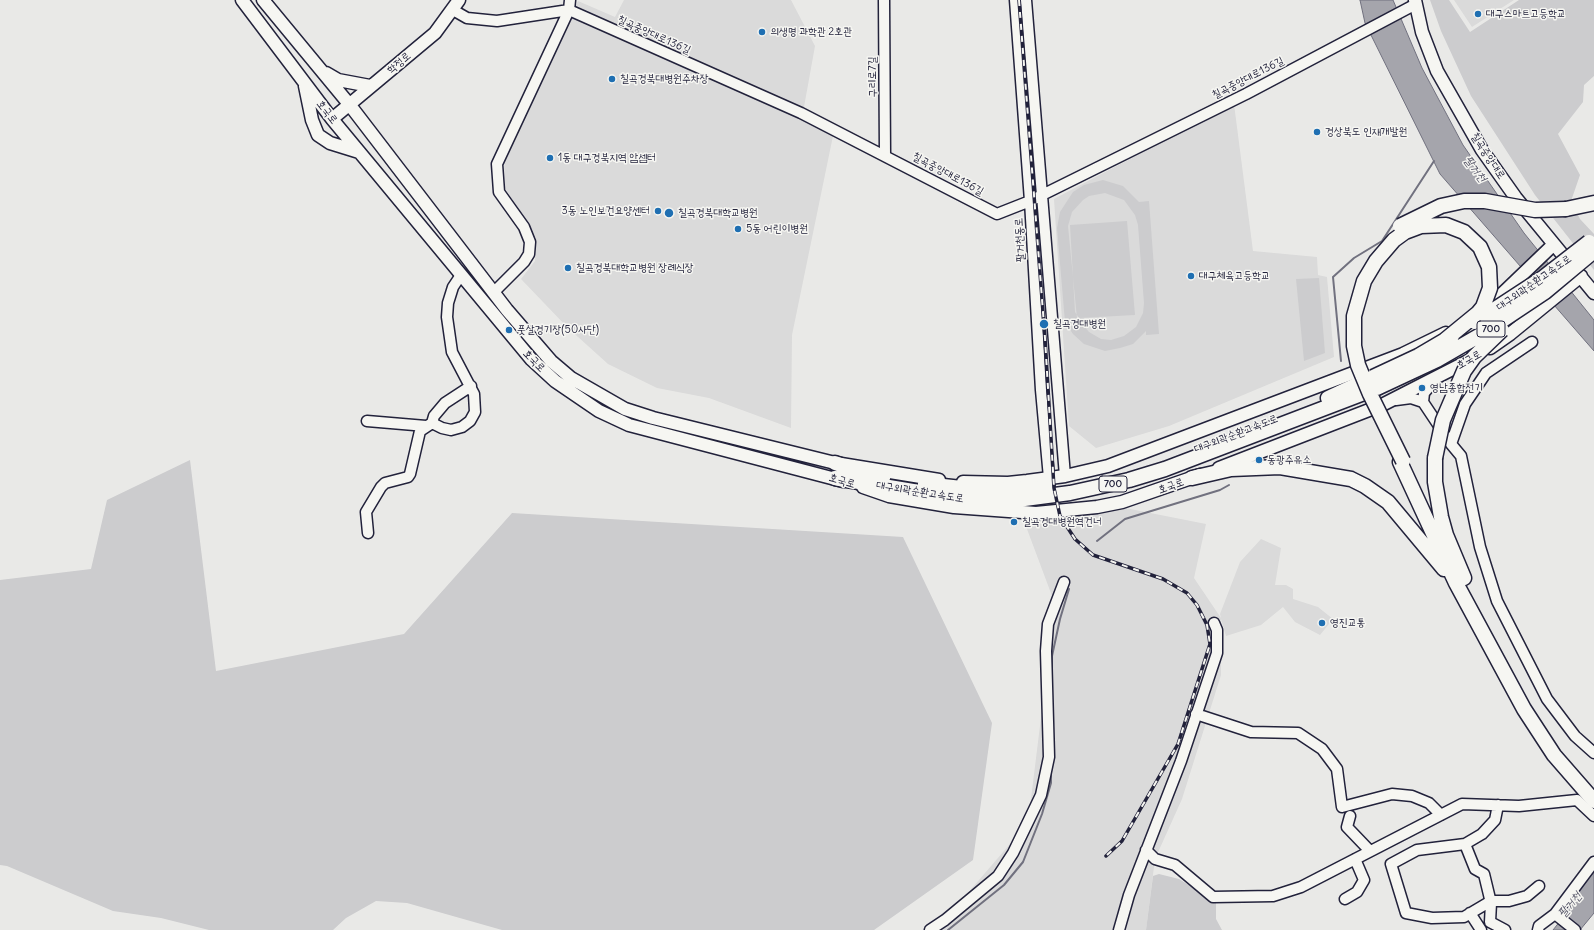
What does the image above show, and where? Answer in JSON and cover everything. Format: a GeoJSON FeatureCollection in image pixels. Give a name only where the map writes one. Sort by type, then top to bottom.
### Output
{"type":"FeatureCollection","features":[{"type":"Feature","properties":{"kind":"highway"},"geometry":{"type":"LineString","coordinates":[[1402,462],[1369,404],[1353,362],[1350,345],[1350,303],[1362,267],[1374,250],[1398,227],[1441,206],[1464,201],[1485,201],[1535,210],[1566,209],[1594,204]]}},
{"type":"Feature","properties":{"kind":"highway"},"geometry":{"type":"LineString","coordinates":[[1445,340],[1478,313],[1483,306],[1490,288],[1489,267],[1480,247],[1464,232],[1446,225],[1421,226],[1405,232],[1394,240],[1376,261],[1364,281],[1354,316],[1354,346],[1358,365],[1402,462],[1461,583],[1566,764],[1594,801]]}},
{"type":"Feature","properties":{"kind":"highway","name":"대구외곽순환고속도로"},"geometry":{"type":"LineString","coordinates":[[835,478],[961,499],[1002,502],[1070,493],[1128,480],[1165,469],[1456,350],[1495,326],[1552,286],[1592,243]]}},
{"type":"Feature","properties":{"kind":"highway","name":"대구외곽순환고속도로"},"geometry":{"type":"LineString","coordinates":[[835,463],[874,477],[954,488],[1020,490],[1092,482],[1143,469],[1331,397],[1375,383],[1514,298],[1592,243]]}},
{"type":"Feature","properties":{"kind":"highway"},"geometry":{"type":"LineString","coordinates":[[1461,583],[1441,517],[1434,482],[1435,458],[1443,420],[1464,371],[1474,357],[1492,337],[1542,299],[1552,286]]}},
{"type":"Feature","properties":{"kind":"highway"},"geometry":{"type":"LineString","coordinates":[[1192,478],[1232,469],[1280,467],[1351,479],[1365,486],[1388,502],[1461,583]]}},
{"type":"Feature","properties":{"kind":"highway"},"geometry":{"type":"LineString","coordinates":[[1566,764],[1594,787]]}},
{"type":"Feature","properties":{"kind":"main road","name":"호국로"},"geometry":{"type":"LineString","coordinates":[[242,0],[332,119],[531,359],[555,381],[599,411],[629,425],[763,462],[835,478],[889,496],[954,507],[1036,513],[1097,507],[1122,502],[1192,478],[1382,404],[1437,378],[1493,346],[1522,325],[1574,281]]}},
{"type":"Feature","properties":{"kind":"main road","name":"호국로"},"geometry":{"type":"LineString","coordinates":[[263,0],[349,104],[494,292],[551,361],[571,378],[625,409],[653,418],[835,463],[946,481],[1008,483],[1064,476],[1130,458],[1403,354],[1459,326],[1503,293],[1549,249]]}},
{"type":"Feature","properties":{"kind":"main road","name":"칠곡중앙대로"},"geometry":{"type":"LineString","coordinates":[[1413,4],[1422,32],[1438,71],[1482,150],[1516,198],[1549,249],[1574,281],[1594,293]]}},
{"type":"Feature","properties":{"kind":"main road","name":"학정로"},"geometry":{"type":"LineString","coordinates":[[332,119],[435,33],[456,5]]}},
{"type":"Feature","properties":{"kind":"main road"},"geometry":{"type":"LineString","coordinates":[[317,66],[329,76],[338,80],[370,86]]}},
{"type":"Feature","properties":{"kind":"main road"},"geometry":{"type":"LineString","coordinates":[[304,81],[312,120],[318,135],[330,142],[360,153]]}},
{"type":"Feature","properties":{"kind":"main road"},"geometry":{"type":"LineString","coordinates":[[1503,293],[1512,293],[1523,301],[1526,306],[1526,312],[1522,325]]}},
{"type":"Feature","properties":{"kind":"street","name":"구리로7길"},"geometry":{"type":"LineString","coordinates":[[884,0],[885,154]]}},
{"type":"Feature","properties":{"kind":"street","name":"팔거천동로"},"geometry":{"type":"LineString","coordinates":[[1015,0],[1030,201],[1040,382],[1049,478]]}},
{"type":"Feature","properties":{"kind":"street"},"geometry":{"type":"LineString","coordinates":[[1026,0],[1064,476]]}},
{"type":"Feature","properties":{"kind":"street","name":"칠곡중앙대로136길"},"geometry":{"type":"LineString","coordinates":[[569,5],[798,111],[838,133],[885,154],[997,214],[1030,201],[1246,94],[1413,4]]}},
{"type":"Feature","properties":{"kind":"street"},"geometry":{"type":"LineString","coordinates":[[456,5],[467,18],[497,21],[569,5]]}},
{"type":"Feature","properties":{"kind":"street"},"geometry":{"type":"LineString","coordinates":[[494,292],[524,262],[529,254],[530,242],[524,227],[499,192],[498,164],[569,5]]}},
{"type":"Feature","properties":{"kind":"street"},"geometry":{"type":"LineString","coordinates":[[367,421],[429,424],[451,430],[462,428],[470,421],[475,412],[474,394],[452,352],[447,316],[448,303],[453,287],[461,275]]}},
{"type":"Feature","properties":{"kind":"street"},"geometry":{"type":"LineString","coordinates":[[1451,444],[1465,404],[1486,373],[1532,342]]}},
{"type":"Feature","properties":{"kind":"street"},"geometry":{"type":"LineString","coordinates":[[1437,378],[1424,392],[1423,402],[1451,444],[1461,456],[1480,547],[1497,601],[1547,699],[1575,736],[1594,753]]}},
{"type":"Feature","properties":{"kind":"street"},"geometry":{"type":"LineString","coordinates":[[368,533],[366,512],[369,504],[381,487],[408,477],[420,431],[429,424],[445,403],[471,386]]}},
{"type":"Feature","properties":{"kind":"street"},"geometry":{"type":"LineString","coordinates":[[1382,404],[1406,398],[1423,402]]}},
{"type":"Feature","properties":{"kind":"street"},"geometry":{"type":"LineString","coordinates":[[930,930],[945,920],[998,876],[1013,853],[1041,795],[1049,757],[1046,651],[1048,624],[1064,582]]}},
{"type":"Feature","properties":{"kind":"street"},"geometry":{"type":"LineString","coordinates":[[1119,930],[1129,895],[1181,761],[1217,653],[1217,630],[1214,623]]}},
{"type":"Feature","properties":{"kind":"street"},"geometry":{"type":"LineString","coordinates":[[1196,714],[1251,732],[1298,733],[1322,749],[1337,769],[1342,807],[1392,794],[1399,794],[1412,796],[1429,803],[1441,815]]}},
{"type":"Feature","properties":{"kind":"street"},"geometry":{"type":"LineString","coordinates":[[1146,850],[1155,859],[1175,865],[1213,897],[1273,896],[1301,887],[1462,804],[1519,806],[1577,800],[1594,816]]}},
{"type":"Feature","properties":{"kind":"street"},"geometry":{"type":"LineString","coordinates":[[1498,805],[1495,820],[1482,834],[1466,844],[1417,850],[1391,864],[1406,913],[1432,918],[1464,916],[1491,901],[1509,901],[1527,896],[1539,886]]}},
{"type":"Feature","properties":{"kind":"street"},"geometry":{"type":"LineString","coordinates":[[1350,816],[1347,827],[1370,851]]}},
{"type":"Feature","properties":{"kind":"street"},"geometry":{"type":"LineString","coordinates":[[1466,844],[1475,869],[1484,874],[1491,901],[1490,922],[1505,930]]}},
{"type":"Feature","properties":{"kind":"street"},"geometry":{"type":"LineString","coordinates":[[1345,899],[1357,892],[1364,880],[1355,859]]}},
{"type":"Feature","properties":{"kind":"street"},"geometry":{"type":"LineString","coordinates":[[1538,930],[1539,926],[1555,914],[1594,862]]}},
{"type":"Feature","properties":{"kind":"street"},"geometry":{"type":"LineString","coordinates":[[1470,913],[1481,930]]}},
{"type":"Feature","properties":{"kind":"street"},"geometry":{"type":"LineString","coordinates":[[1555,914],[1576,930]]}},
{"type":"Feature","properties":{"kind":"shaded area","name":"칠곡경북대학교병원"},"geometry":{"type":"Polygon","coordinates":[[[624,0],[791,0],[815,46],[804,107],[805,112],[834,131],[792,335],[791,428],[709,398],[657,388],[608,364],[567,327],[521,279],[535,261],[536,238],[505,188],[504,160],[578,1],[615,17],[624,0]]]}},
{"type":"Feature","properties":{"kind":"shaded area"},"geometry":{"type":"Polygon","coordinates":[[[1430,0],[1449,0],[1470,32],[1519,0],[1594,0],[1594,76],[1584,85],[1583,102],[1558,134],[1580,175],[1571,201],[1580,219],[1594,234],[1594,270],[1535,195],[1471,96],[1441,31],[1430,0]]]}},
{"type":"Feature","properties":{"kind":"shaded area","name":"대구스마트고등학교"},"geometry":{"type":"Polygon","coordinates":[[[1454,0],[1514,0],[1472,27],[1454,0]]]}},
{"type":"Feature","properties":{"kind":"shaded area","name":"대구체육고등학교"},"geometry":{"type":"Polygon","coordinates":[[[1234,104],[1253,251],[1317,257],[1318,275],[1327,277],[1334,357],[1169,426],[1096,448],[1069,426],[1054,199],[1234,104]]]}},
{"type":"Feature","properties":{"kind":"shaded area"},"geometry":{"type":"Polygon","coordinates":[[[1103,180],[1123,186],[1139,202],[1149,201],[1159,334],[1146,335],[1146,331],[1133,344],[1105,351],[1084,344],[1073,334],[1065,322],[1057,228],[1060,212],[1073,192],[1084,185],[1103,180]],[[1105,193],[1089,196],[1072,212],[1068,226],[1077,318],[1089,332],[1101,339],[1111,340],[1124,336],[1136,327],[1143,313],[1144,303],[1138,225],[1135,215],[1124,200],[1105,193]]]}},
{"type":"Feature","properties":{"kind":"shaded area"},"geometry":{"type":"Polygon","coordinates":[[[1127,221],[1135,315],[1079,318],[1075,312],[1070,225],[1127,221]]]}},
{"type":"Feature","properties":{"kind":"shaded area"},"geometry":{"type":"Polygon","coordinates":[[[1319,278],[1325,353],[1304,361],[1296,279],[1319,278]]]}},
{"type":"Feature","properties":{"kind":"shaded area"},"geometry":{"type":"Polygon","coordinates":[[[190,460],[216,671],[404,634],[512,513],[903,537],[992,723],[973,860],[874,930],[502,930],[407,903],[376,901],[346,918],[333,930],[209,930],[161,918],[113,911],[7,866],[0,865],[0,580],[91,569],[107,500],[190,460]]]}},
{"type":"Feature","properties":{"kind":"shaded area"},"geometry":{"type":"Polygon","coordinates":[[[1120,507],[1206,524],[1194,578],[1221,618],[1220,614],[1240,562],[1261,539],[1281,548],[1275,585],[1286,585],[1293,589],[1293,599],[1318,607],[1333,619],[1320,635],[1295,622],[1283,607],[1261,625],[1226,636],[1221,619],[1221,675],[1182,799],[1155,859],[1146,930],[936,930],[1028,823],[1055,604],[1021,513],[1120,507]]]}},
{"type":"Feature","properties":{"kind":"shaded area"},"geometry":{"type":"Polygon","coordinates":[[[1159,874],[1179,879],[1216,902],[1216,919],[1222,930],[1146,930],[1153,876],[1159,874]]]}},
{"type":"Feature","properties":{"kind":"water","name":"팔거천"},"geometry":{"type":"Polygon","coordinates":[[[1360,0],[1393,0],[1422,68],[1463,145],[1524,233],[1594,320],[1594,351],[1440,174],[1365,23],[1360,0]]]}},
{"type":"Feature","properties":{"kind":"water"},"geometry":{"type":"Polygon","coordinates":[[[1594,872],[1594,913],[1580,930],[1553,930],[1569,910],[1580,888],[1594,872]]]}},
{"type":"Feature","properties":{"kind":"waterway"},"geometry":{"type":"LineString","coordinates":[[1341,361],[1333,277],[1354,258],[1382,241],[1434,161]]}},
{"type":"Feature","properties":{"kind":"waterway"},"geometry":{"type":"LineString","coordinates":[[1097,541],[1125,519],[1220,490],[1229,485]]}},
{"type":"Feature","properties":{"kind":"waterway"},"geometry":{"type":"LineString","coordinates":[[1052,681],[1052,656],[1060,619],[1069,589]]}},
{"type":"Feature","properties":{"kind":"waterway"},"geometry":{"type":"LineString","coordinates":[[948,930],[1004,885],[1023,862],[1042,814],[1051,783],[1051,770]]}},
{"type":"Feature","properties":{"kind":"railway"},"geometry":{"type":"LineString","coordinates":[[1019,0],[1045,338],[1054,488],[1060,516],[1075,539],[1093,555],[1163,579],[1187,593],[1197,605],[1207,625],[1210,644],[1178,744],[1122,841],[1106,856]]}},
{"type":"Feature","properties":{"kind":"place","name":"대구스마트고등학교"},"geometry":{"type":"Point","coordinates":[1478,14]}},
{"type":"Feature","properties":{"kind":"place","name":"의생명 과학관 2호관"},"geometry":{"type":"Point","coordinates":[762,32]}},
{"type":"Feature","properties":{"kind":"place","name":"칠곡경북대병원주차장"},"geometry":{"type":"Point","coordinates":[612,79]}},
{"type":"Feature","properties":{"kind":"place","name":"경상북도 인재개발원"},"geometry":{"type":"Point","coordinates":[1317,132]}},
{"type":"Feature","properties":{"kind":"place","name":"1동 대구경북지역 암셈터"},"geometry":{"type":"Point","coordinates":[550,158]}},
{"type":"Feature","properties":{"kind":"place","name":"3동 노인보건요양센터"},"geometry":{"type":"Point","coordinates":[658,211]}},
{"type":"Feature","properties":{"kind":"place","name":"칠곡경북대학교병원"},"geometry":{"type":"Point","coordinates":[669,213]}},
{"type":"Feature","properties":{"kind":"place","name":"5동 어린이병원"},"geometry":{"type":"Point","coordinates":[738,229]}},
{"type":"Feature","properties":{"kind":"place","name":"칠곡경북대학교병원 장례식장"},"geometry":{"type":"Point","coordinates":[568,268]}},
{"type":"Feature","properties":{"kind":"place","name":"대구체육고등학교"},"geometry":{"type":"Point","coordinates":[1191,276]}},
{"type":"Feature","properties":{"kind":"place","name":"칠곡경대병원"},"geometry":{"type":"Point","coordinates":[1044,324]}},
{"type":"Feature","properties":{"kind":"place","name":"풋살경기장(50사단)"},"geometry":{"type":"Point","coordinates":[509,330]}},
{"type":"Feature","properties":{"kind":"place","name":"영남종합전기"},"geometry":{"type":"Point","coordinates":[1422,388]}},
{"type":"Feature","properties":{"kind":"place","name":"동광주유소"},"geometry":{"type":"Point","coordinates":[1259,460]}},
{"type":"Feature","properties":{"kind":"place","name":"칠곡경대병원역건너"},"geometry":{"type":"Point","coordinates":[1014,522]}},
{"type":"Feature","properties":{"kind":"place","name":"영진교통"},"geometry":{"type":"Point","coordinates":[1322,623]}}]}
